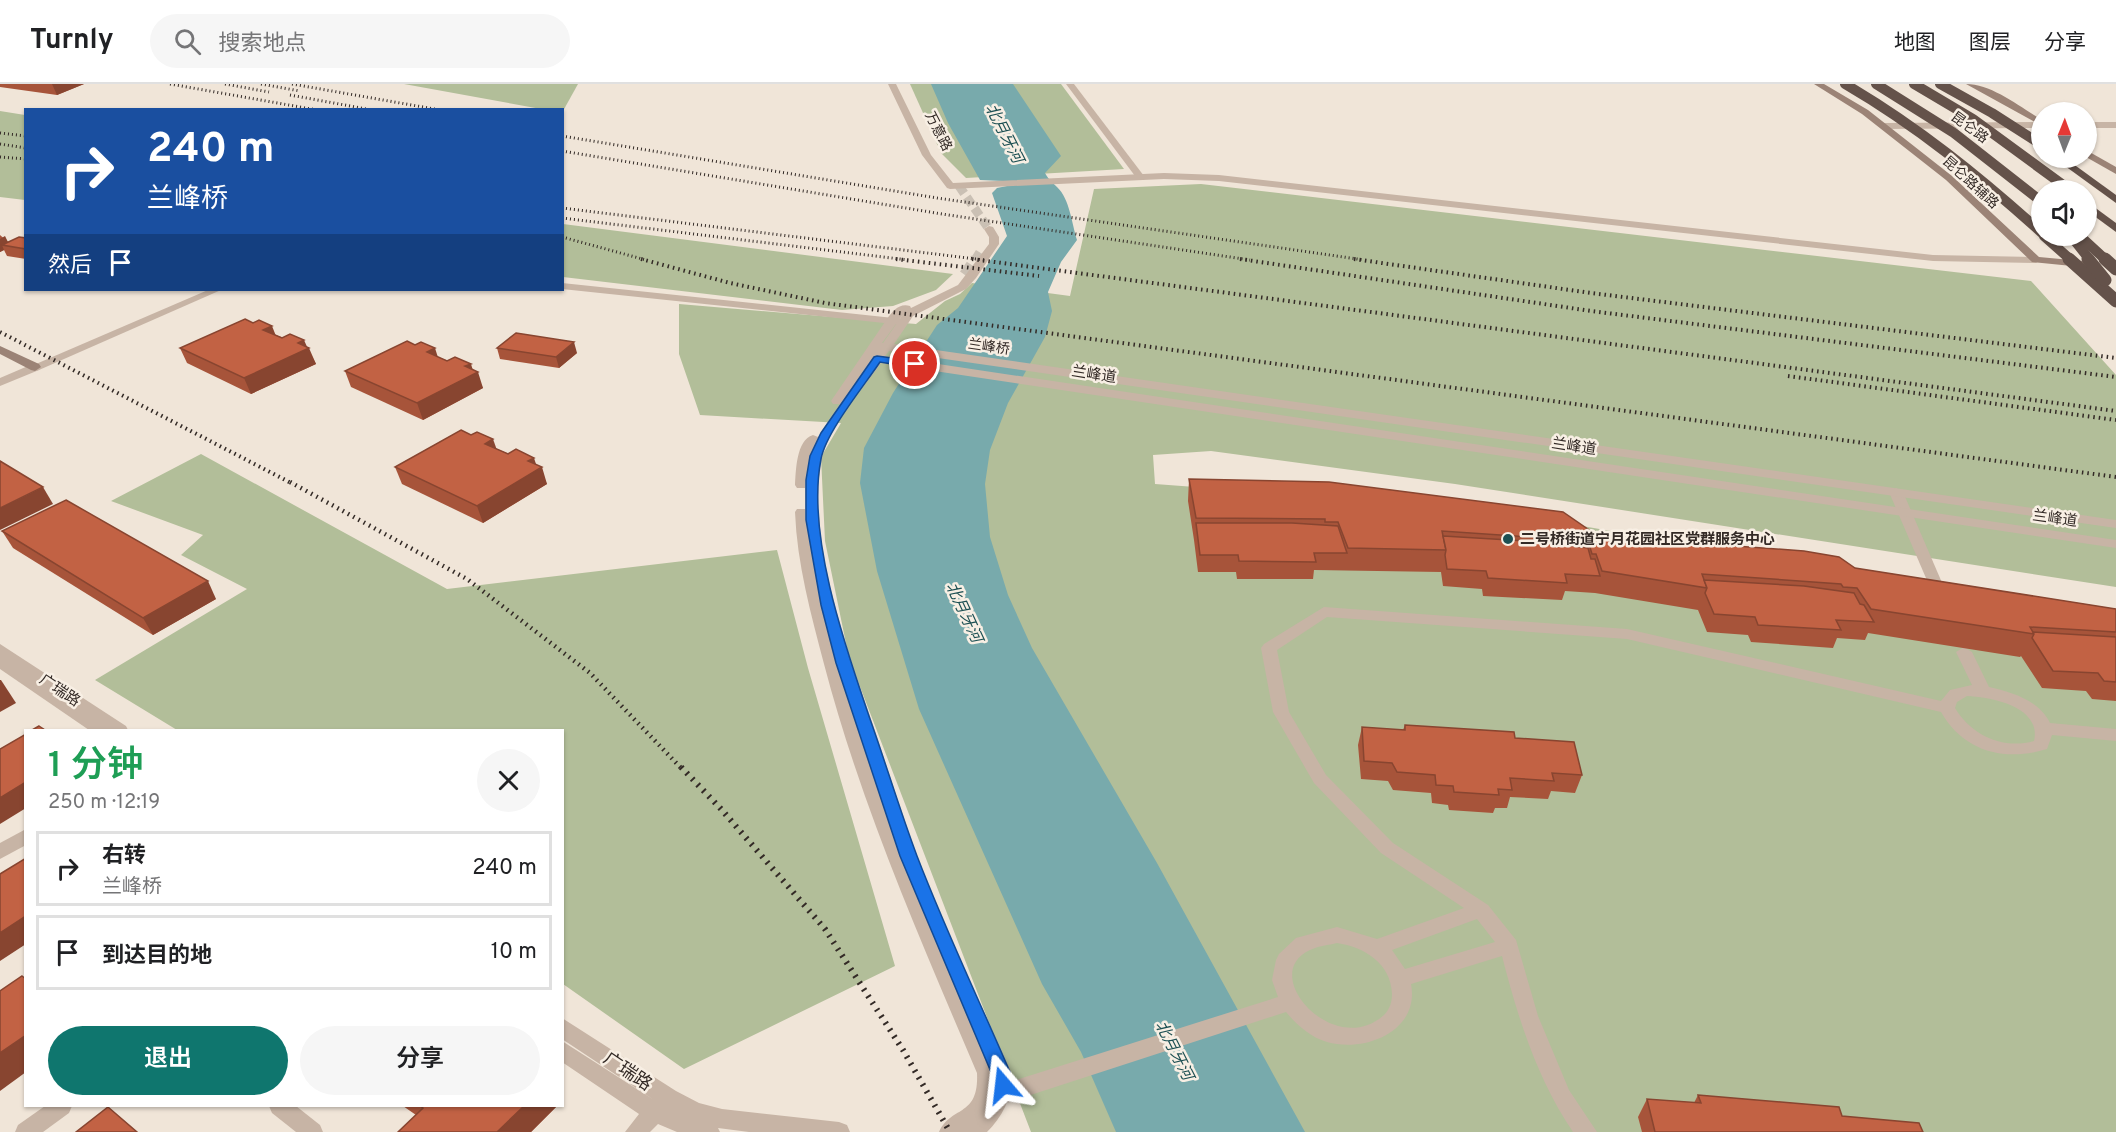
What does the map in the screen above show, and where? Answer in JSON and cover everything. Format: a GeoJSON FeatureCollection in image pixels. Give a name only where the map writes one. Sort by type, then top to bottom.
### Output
{"type":"FeatureCollection","features":[{"type":"Feature","properties":{"kind":"highway"},"geometry":{"type":"LineString","coordinates":[[1845,84],[1926,134],[1954,155],[2031,223]]}},
{"type":"Feature","properties":{"kind":"highway","name":"昆仑路"},"geometry":{"type":"LineString","coordinates":[[1876,84],[1954,133],[2031,193]]}},
{"type":"Feature","properties":{"kind":"highway","name":"昆仑路"},"geometry":{"type":"LineString","coordinates":[[1914,84],[1973,119],[2056,180]]}},
{"type":"Feature","properties":{"kind":"highway"},"geometry":{"type":"LineString","coordinates":[[1940,84],[2031,138]]}},
{"type":"Feature","properties":{"kind":"highway"},"geometry":{"type":"LineString","coordinates":[[2073,168],[2116,200]]}},
{"type":"Feature","properties":{"kind":"highway"},"geometry":{"type":"LineString","coordinates":[[2097,213],[2116,229]]}},
{"type":"Feature","properties":{"kind":"highway"},"geometry":{"type":"LineString","coordinates":[[2056,246],[2116,301]]}},
{"type":"Feature","properties":{"kind":"highway"},"geometry":{"type":"LineString","coordinates":[[2078,246],[2116,296]]}},
{"type":"Feature","properties":{"kind":"highway"},"geometry":{"type":"LineString","coordinates":[[2091,246],[2116,268]]}},
{"type":"Feature","properties":{"kind":"main road","name":"昆仑路辅路"},"geometry":{"type":"LineString","coordinates":[[1818,84],[1865,112],[1949,178],[2036,260]]}},
{"type":"Feature","properties":{"kind":"main road"},"geometry":{"type":"LineString","coordinates":[[1970,84],[2008,103],[2031,118]]}},
{"type":"Feature","properties":{"kind":"main road"},"geometry":{"type":"LineString","coordinates":[[2097,160],[2116,171]]}},
{"type":"Feature","properties":{"kind":"main road"},"geometry":{"type":"LineString","coordinates":[[2036,260],[2116,268]]}},
{"type":"Feature","properties":{"kind":"main road"},"geometry":{"type":"LineString","coordinates":[[0,349],[35,367]]}},
{"type":"Feature","properties":{"kind":"street","name":"万意路"},"geometry":{"type":"LineString","coordinates":[[892,84],[927,156],[955,186]]}},
{"type":"Feature","properties":{"kind":"street","name":"万意路"},"geometry":{"type":"LineString","coordinates":[[902,84],[935,154],[955,186]]}},
{"type":"Feature","properties":{"kind":"street"},"geometry":{"type":"LineString","coordinates":[[1070,84],[1141,178]]}},
{"type":"Feature","properties":{"kind":"street"},"geometry":{"type":"LineString","coordinates":[[1882,126],[2031,125]]}},
{"type":"Feature","properties":{"kind":"street"},"geometry":{"type":"LineString","coordinates":[[2097,125],[2116,125]]}},
{"type":"Feature","properties":{"kind":"street"},"geometry":{"type":"LineString","coordinates":[[955,186],[1056,180],[1220,178],[1933,258],[2036,260]]}},
{"type":"Feature","properties":{"kind":"street"},"geometry":{"type":"LineString","coordinates":[[564,286],[897,322],[962,287],[967,282],[994,244],[994,237],[984,228],[986,237],[980,252]]}},
{"type":"Feature","properties":{"kind":"street"},"geometry":{"type":"LineString","coordinates":[[965,275],[956,285],[898,312],[897,322],[882,353],[813,439],[804,458],[802,518],[806,559],[830,661],[856,747],[920,917],[988,1073],[994,1097],[985,1120],[971,1132]]}},
{"type":"Feature","properties":{"kind":"street"},"geometry":{"type":"LineString","coordinates":[[0,382],[214,291]]}},
{"type":"Feature","properties":{"kind":"street","name":"兰峰桥"},"geometry":{"type":"LineString","coordinates":[[882,353],[1037,367]]}},
{"type":"Feature","properties":{"kind":"street","name":"兰峰桥"},"geometry":{"type":"LineString","coordinates":[[882,353],[1028,381]]}},
{"type":"Feature","properties":{"kind":"street","name":"兰峰道"},"geometry":{"type":"LineString","coordinates":[[1037,367],[2116,524]]}},
{"type":"Feature","properties":{"kind":"street","name":"兰峰道"},"geometry":{"type":"LineString","coordinates":[[1028,381],[2116,544]]}},
{"type":"Feature","properties":{"kind":"street"},"geometry":{"type":"LineString","coordinates":[[1896,492],[1943,602]]}},
{"type":"Feature","properties":{"kind":"street"},"geometry":{"type":"LineString","coordinates":[[1586,1132],[1561,1096],[1528,1016],[1509,946],[1481,909],[1387,848],[1320,779],[1281,712],[1269,648],[1324,612],[1627,634],[1947,708],[1960,728],[1980,740],[2003,749],[2018,751],[2041,745],[2045,737],[2044,728],[2038,718],[2028,709],[2014,700],[1982,690],[1956,693],[1949,699],[1947,708]]}},
{"type":"Feature","properties":{"kind":"street","name":"广瑞路"},"geometry":{"type":"LineString","coordinates":[[0,649],[119,729]]}},
{"type":"Feature","properties":{"kind":"street"},"geometry":{"type":"LineString","coordinates":[[1964,652],[1982,690]]}},
{"type":"Feature","properties":{"kind":"street","name":"广瑞路"},"geometry":{"type":"LineString","coordinates":[[0,662],[99,729]]}},
{"type":"Feature","properties":{"kind":"street"},"geometry":{"type":"LineString","coordinates":[[2044,728],[2116,735]]}},
{"type":"Feature","properties":{"kind":"street"},"geometry":{"type":"LineString","coordinates":[[0,852],[24,837]]}},
{"type":"Feature","properties":{"kind":"street"},"geometry":{"type":"LineString","coordinates":[[1375,948],[1481,909]]}},
{"type":"Feature","properties":{"kind":"street"},"geometry":{"type":"LineString","coordinates":[[1337,935],[1357,939],[1375,948],[1390,961],[1401,979],[1404,993],[1401,1009],[1391,1023],[1377,1032],[1358,1037],[1337,1036],[1317,1029],[1300,1017],[1288,1003],[1282,986],[1282,969],[1289,954],[1301,943],[1318,936],[1337,935]]}},
{"type":"Feature","properties":{"kind":"street"},"geometry":{"type":"LineString","coordinates":[[1401,979],[1509,946]]}},
{"type":"Feature","properties":{"kind":"street"},"geometry":{"type":"LineString","coordinates":[[950,1132],[969,1120],[994,1097],[1288,1003]]}},
{"type":"Feature","properties":{"kind":"street","name":"广瑞路"},"geometry":{"type":"LineString","coordinates":[[564,1029],[684,1123]]}},
{"type":"Feature","properties":{"kind":"street","name":"广瑞路"},"geometry":{"type":"LineString","coordinates":[[564,1051],[661,1106]]}},
{"type":"Feature","properties":{"kind":"street"},"geometry":{"type":"LineString","coordinates":[[636,1132],[661,1106]]}},
{"type":"Feature","properties":{"kind":"street"},"geometry":{"type":"LineString","coordinates":[[26,1132],[60,1107]]}},
{"type":"Feature","properties":{"kind":"street"},"geometry":{"type":"LineString","coordinates":[[281,1107],[312,1132]]}},
{"type":"Feature","properties":{"kind":"street"},"geometry":{"type":"LineString","coordinates":[[684,1123],[722,1119],[839,1132]]}},
{"type":"Feature","properties":{"kind":"street"},"geometry":{"type":"LineString","coordinates":[[684,1123],[709,1132]]}},
{"type":"Feature","properties":{"kind":"green space"},"geometry":{"type":"Polygon","coordinates":[[[404,84],[578,84],[564,109],[536,108],[404,84]]]}},
{"type":"Feature","properties":{"kind":"green space"},"geometry":{"type":"Polygon","coordinates":[[[910,84],[1061,84],[1124,169],[966,178],[941,153],[910,84]]]}},
{"type":"Feature","properties":{"kind":"green space"},"geometry":{"type":"Polygon","coordinates":[[[0,111],[24,115],[24,200],[0,197],[0,111]]]}},
{"type":"Feature","properties":{"kind":"green space"},"geometry":{"type":"Polygon","coordinates":[[[1201,184],[2031,281],[2116,375],[2116,587],[1455,484],[1211,451],[1153,455],[1155,484],[1486,509],[2116,620],[2116,1132],[1031,1132],[849,658],[825,541],[821,457],[841,423],[700,415],[679,354],[679,304],[916,324],[972,283],[1070,296],[1094,189],[1201,184]]]}},
{"type":"Feature","properties":{"kind":"green space"},"geometry":{"type":"Polygon","coordinates":[[[564,224],[953,274],[936,290],[893,306],[842,310],[564,277],[564,224]]]}},
{"type":"Feature","properties":{"kind":"green space"},"geometry":{"type":"Polygon","coordinates":[[[201,454],[447,589],[777,550],[808,668],[895,966],[684,1069],[564,985],[564,729],[175,729],[95,680],[247,589],[181,555],[203,535],[111,501],[201,454]]]}},
{"type":"Feature","properties":{"kind":"water","name":"北月牙河"},"geometry":{"type":"Polygon","coordinates":[[[931,84],[1013,84],[1061,156],[1045,173],[1065,198],[1077,240],[1061,262],[1048,292],[1052,311],[1045,337],[1008,403],[990,450],[985,484],[990,537],[1008,595],[1032,648],[1157,863],[1305,1132],[1116,1132],[1081,1052],[1042,984],[919,709],[877,571],[860,483],[864,448],[893,393],[937,325],[958,308],[1007,236],[992,193],[997,188],[1007,186],[1003,181],[980,180],[948,123],[931,84]]]}},
{"type":"Feature","properties":{"kind":"building"},"geometry":{"type":"Polygon","coordinates":[[[19,237],[24,238],[24,249],[2,245],[19,237]]]}},
{"type":"Feature","properties":{"kind":"building"},"geometry":{"type":"Polygon","coordinates":[[[245,319],[253,323],[259,320],[272,326],[263,330],[282,338],[290,334],[304,340],[298,343],[309,348],[244,378],[180,348],[245,319]]]}},
{"type":"Feature","properties":{"kind":"building"},"geometry":{"type":"Polygon","coordinates":[[[516,333],[574,342],[556,357],[497,348],[516,333]]]}},
{"type":"Feature","properties":{"kind":"building"},"geometry":{"type":"Polygon","coordinates":[[[407,341],[415,345],[421,342],[435,348],[427,352],[447,361],[455,357],[471,364],[465,366],[478,372],[417,403],[345,371],[407,341]]]}},
{"type":"Feature","properties":{"kind":"building"},"geometry":{"type":"Polygon","coordinates":[[[461,430],[471,435],[477,432],[493,439],[485,444],[508,454],[516,449],[534,458],[528,461],[542,467],[477,506],[395,467],[461,430]]]}},
{"type":"Feature","properties":{"kind":"building"},"geometry":{"type":"Polygon","coordinates":[[[0,461],[43,487],[0,508],[0,461]]]}},
{"type":"Feature","properties":{"kind":"building"},"geometry":{"type":"Polygon","coordinates":[[[1189,479],[1329,482],[1563,512],[1598,536],[1804,551],[1839,557],[1855,568],[2116,609],[2116,632],[2030,627],[2034,634],[1871,609],[1857,588],[1843,587],[1841,584],[1702,574],[1707,588],[1602,571],[1596,554],[1592,554],[1589,544],[1576,543],[1575,540],[1442,531],[1446,550],[1348,548],[1338,522],[1325,522],[1325,519],[1196,518],[1189,479]]]}},
{"type":"Feature","properties":{"kind":"building"},"geometry":{"type":"Polygon","coordinates":[[[66,500],[208,581],[143,618],[2,531],[66,500]]]}},
{"type":"Feature","properties":{"kind":"building"},"geometry":{"type":"Polygon","coordinates":[[[1196,523],[1292,523],[1338,526],[1347,553],[1314,553],[1316,562],[1239,561],[1238,555],[1200,555],[1196,523]]]}},
{"type":"Feature","properties":{"kind":"building"},"geometry":{"type":"Polygon","coordinates":[[[1443,536],[1541,542],[1588,548],[1591,559],[1595,559],[1600,576],[1565,574],[1567,583],[1488,578],[1486,571],[1447,569],[1443,536]]]}},
{"type":"Feature","properties":{"kind":"building"},"geometry":{"type":"Polygon","coordinates":[[[1704,580],[1804,586],[1854,593],[1874,622],[1836,620],[1841,630],[1758,625],[1755,617],[1714,614],[1705,593],[1707,588],[1704,580]]]}},
{"type":"Feature","properties":{"kind":"building"},"geometry":{"type":"Polygon","coordinates":[[[2033,632],[2116,637],[2116,682],[2104,681],[2098,673],[2053,671],[2032,638],[2033,632]]]}},
{"type":"Feature","properties":{"kind":"building"},"geometry":{"type":"Polygon","coordinates":[[[1405,725],[1514,732],[1515,738],[1574,742],[1582,775],[1552,773],[1554,781],[1510,778],[1512,790],[1498,789],[1499,795],[1454,792],[1453,786],[1436,785],[1435,775],[1397,772],[1392,763],[1364,761],[1362,727],[1405,730],[1405,725]]]}},
{"type":"Feature","properties":{"kind":"building"},"geometry":{"type":"Polygon","coordinates":[[[24,735],[24,783],[0,798],[0,749],[24,735]]]}},
{"type":"Feature","properties":{"kind":"building"},"geometry":{"type":"Polygon","coordinates":[[[24,859],[24,917],[0,933],[0,874],[24,859]]]}},
{"type":"Feature","properties":{"kind":"building"},"geometry":{"type":"Polygon","coordinates":[[[22,976],[24,978],[24,1036],[0,1053],[0,991],[22,976]]]}},
{"type":"Feature","properties":{"kind":"building"},"geometry":{"type":"Polygon","coordinates":[[[1698,1095],[1839,1107],[1842,1116],[1919,1123],[1923,1132],[1655,1132],[1647,1099],[1701,1103],[1698,1095]]]}},
{"type":"Feature","properties":{"kind":"building"},"geometry":{"type":"Polygon","coordinates":[[[108,1107],[137,1132],[76,1132],[108,1107]]]}},
{"type":"Feature","properties":{"kind":"building"},"geometry":{"type":"Polygon","coordinates":[[[422,1107],[523,1107],[497,1132],[398,1132],[423,1108],[422,1107]]]}},
{"type":"Feature","properties":{"kind":"tunnel"},"geometry":{"type":"LineString","coordinates":[[959,186],[989,229]]}},
{"type":"Feature","properties":{"kind":"tunnel"},"geometry":{"type":"LineString","coordinates":[[975,260],[980,252]]}},
{"type":"Feature","properties":{"kind":"tunnel"},"geometry":{"type":"LineString","coordinates":[[965,275],[976,259]]}},
{"type":"Feature","properties":{"kind":"railway"},"geometry":{"type":"LineString","coordinates":[[170,84],[306,108]]}},
{"type":"Feature","properties":{"kind":"railway"},"geometry":{"type":"LineString","coordinates":[[225,84],[269,92]]}},
{"type":"Feature","properties":{"kind":"railway"},"geometry":{"type":"LineString","coordinates":[[261,84],[300,91]]}},
{"type":"Feature","properties":{"kind":"railway"},"geometry":{"type":"LineString","coordinates":[[292,84],[429,108]]}},
{"type":"Feature","properties":{"kind":"railway"},"geometry":{"type":"LineString","coordinates":[[290,95],[361,108]]}},
{"type":"Feature","properties":{"kind":"railway"},"geometry":{"type":"LineString","coordinates":[[0,133],[24,136]]}},
{"type":"Feature","properties":{"kind":"railway"},"geometry":{"type":"LineString","coordinates":[[564,136],[937,198],[1364,260]]}},
{"type":"Feature","properties":{"kind":"railway"},"geometry":{"type":"LineString","coordinates":[[0,144],[24,148]]}},
{"type":"Feature","properties":{"kind":"railway"},"geometry":{"type":"LineString","coordinates":[[564,151],[942,214],[1250,260]]}},
{"type":"Feature","properties":{"kind":"railway"},"geometry":{"type":"LineString","coordinates":[[0,157],[24,159]]}},
{"type":"Feature","properties":{"kind":"railway"},"geometry":{"type":"LineString","coordinates":[[564,208],[984,260]]}},
{"type":"Feature","properties":{"kind":"railway"},"geometry":{"type":"LineString","coordinates":[[564,218],[908,260]]}},
{"type":"Feature","properties":{"kind":"railway"},"geometry":{"type":"LineString","coordinates":[[564,238],[646,260]]}},
{"type":"Feature","properties":{"kind":"railway"},"geometry":{"type":"LineString","coordinates":[[641,259],[730,283],[825,303],[2116,477]]}},
{"type":"Feature","properties":{"kind":"railway"},"geometry":{"type":"LineString","coordinates":[[896,259],[1039,276]]}},
{"type":"Feature","properties":{"kind":"railway"},"geometry":{"type":"LineString","coordinates":[[972,259],[2116,411]]}},
{"type":"Feature","properties":{"kind":"railway"},"geometry":{"type":"LineString","coordinates":[[1240,259],[1591,311],[2116,377]]}},
{"type":"Feature","properties":{"kind":"railway"},"geometry":{"type":"LineString","coordinates":[[1354,259],[1591,293],[2116,358]]}},
{"type":"Feature","properties":{"kind":"railway"},"geometry":{"type":"LineString","coordinates":[[0,332],[293,484]]}},
{"type":"Feature","properties":{"kind":"railway"},"geometry":{"type":"LineString","coordinates":[[1788,376],[2116,420]]}},
{"type":"Feature","properties":{"kind":"railway"},"geometry":{"type":"LineString","coordinates":[[290,482],[467,579],[590,673],[682,769]]}},
{"type":"Feature","properties":{"kind":"railway"},"geometry":{"type":"LineString","coordinates":[[681,767],[721,809],[825,929],[903,1050],[950,1132]]}},
{"type":"Feature","properties":{"kind":"place","name":"二号桥街道宁月花园社区党群服务中心"},"geometry":{"type":"Point","coordinates":[1508,539]}},
{"type":"Feature","properties":{"kind":"route"},"geometry":{"type":"LineString","coordinates":[[915,364],[877,359],[826,433],[816,456],[812,480],[812,520],[827,605],[844,663],[916,878],[1001,1072],[1003,1085]]}}]}
